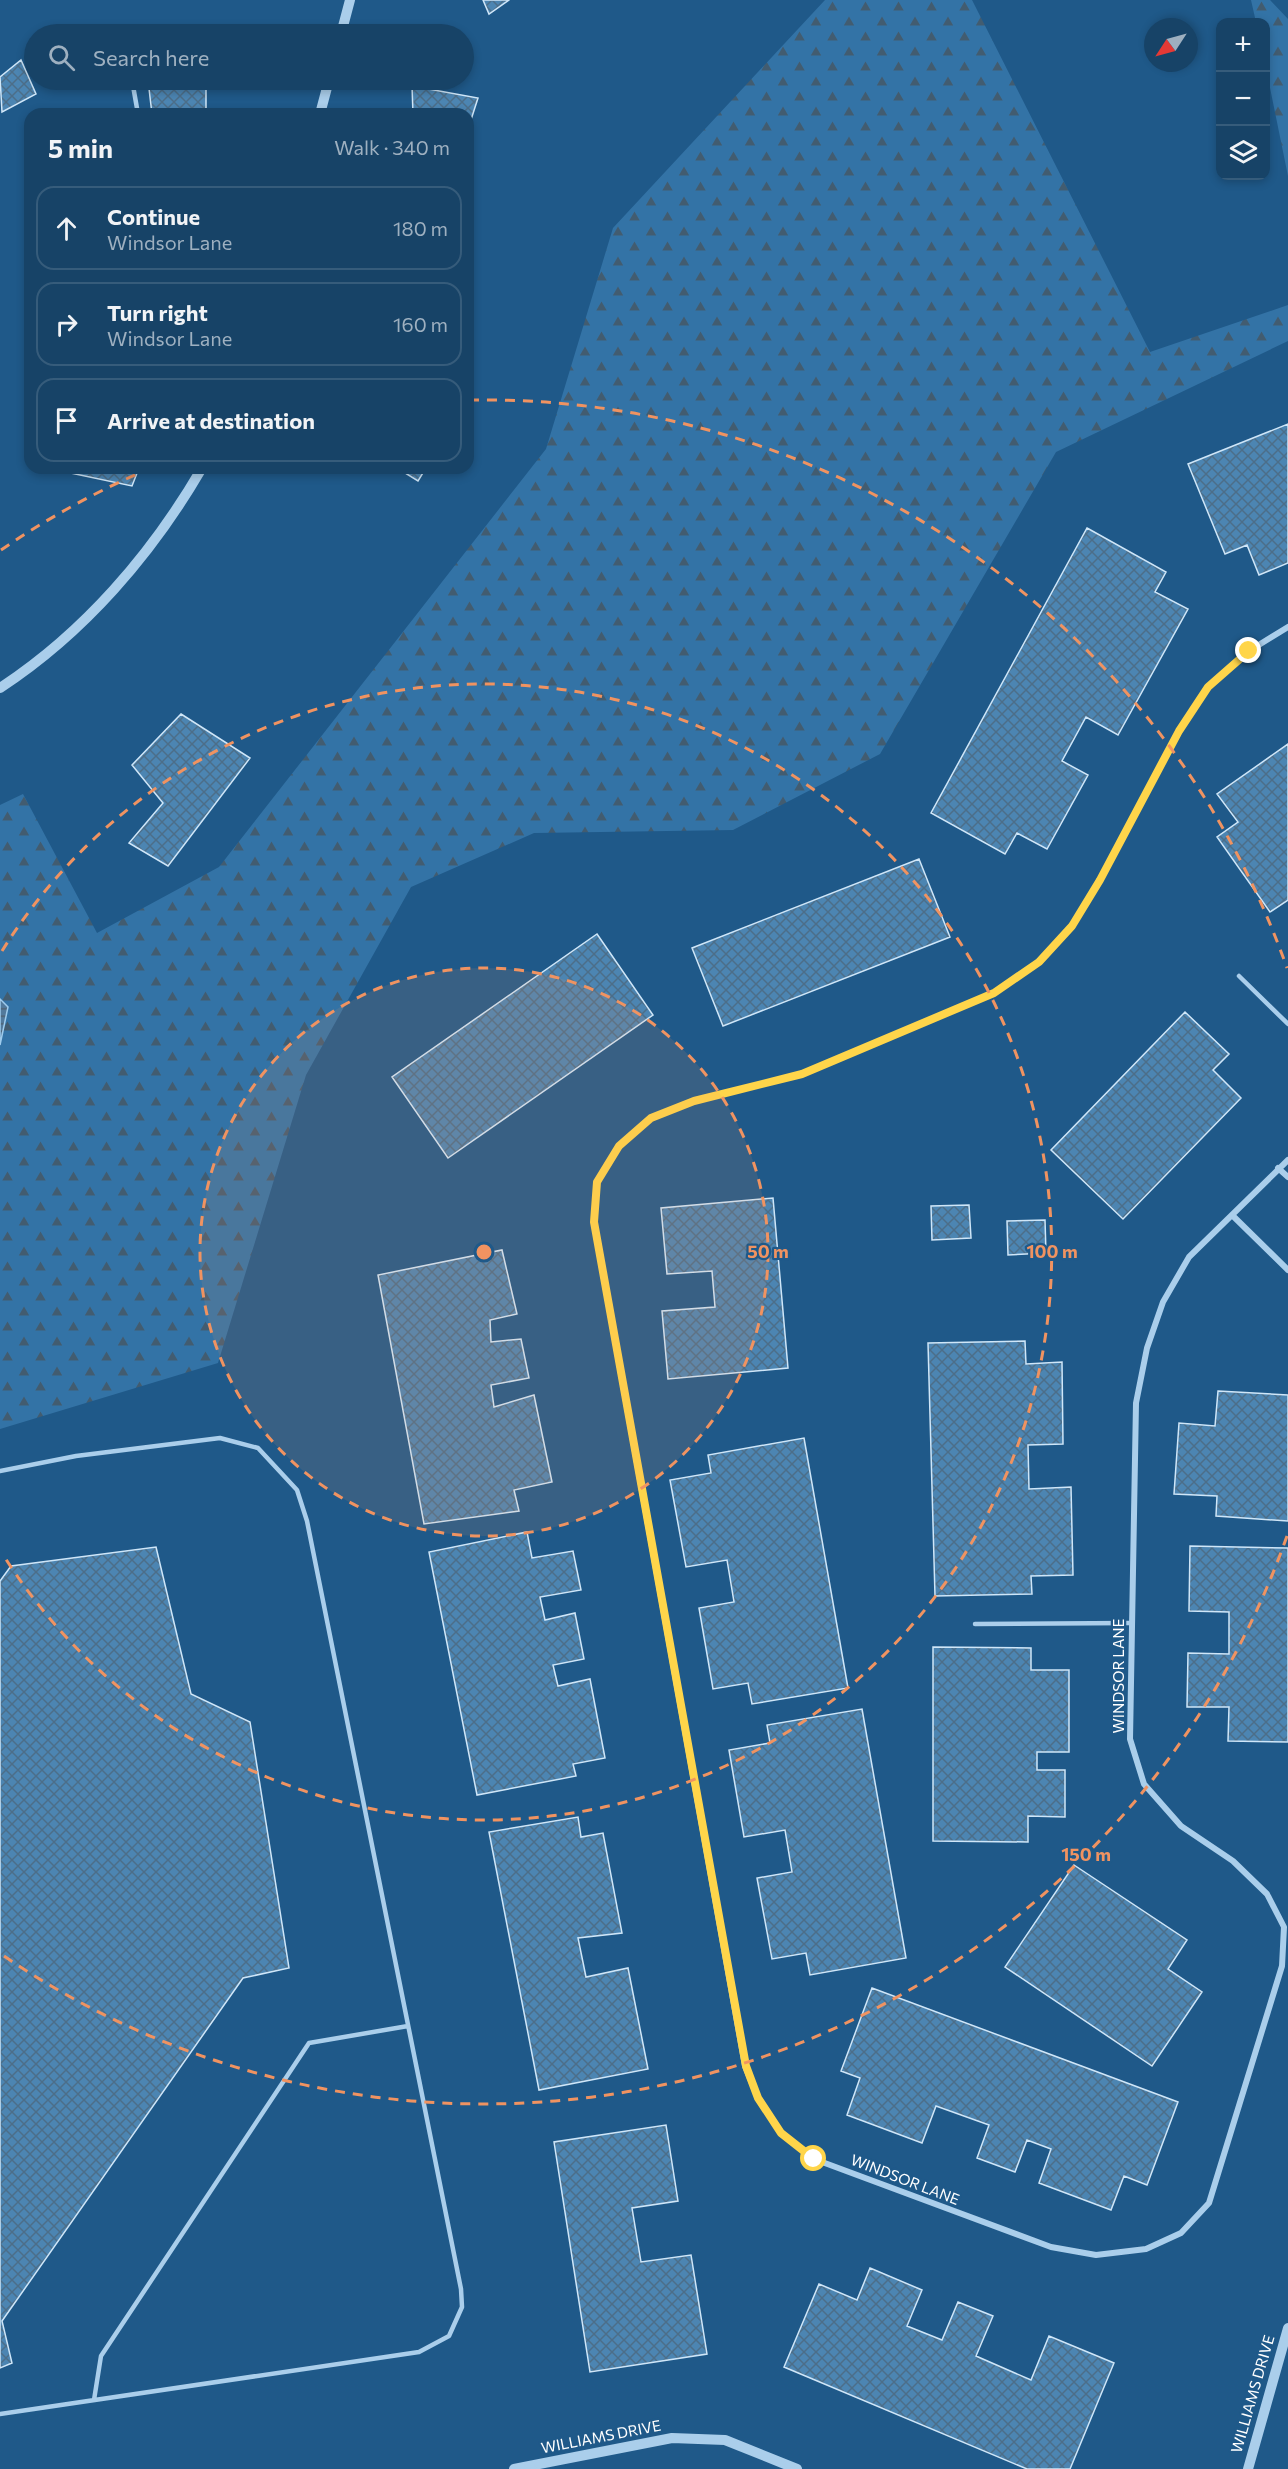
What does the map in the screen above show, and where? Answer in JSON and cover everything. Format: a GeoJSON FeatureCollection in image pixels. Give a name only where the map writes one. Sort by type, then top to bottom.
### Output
{"type":"FeatureCollection","features":[{"type":"Feature","properties":{"kind":"street"},"geometry":{"type":"LineString","coordinates":[[344,24],[350,0]]}},
{"type":"Feature","properties":{"kind":"street"},"geometry":{"type":"LineString","coordinates":[[322,108],[326,90]]}},
{"type":"Feature","properties":{"kind":"street"},"geometry":{"type":"LineString","coordinates":[[0,688],[74,630],[131,570],[180,505],[198,474]]}},
{"type":"Feature","properties":{"kind":"street","name":"WINDSOR LANE"},"geometry":{"type":"LineString","coordinates":[[1288,627],[1249,651],[1208,687],[1179,731],[1077,917],[1039,962],[994,993],[802,1074],[694,1101],[651,1118],[619,1146],[597,1182],[594,1222],[746,2066],[758,2098],[781,2133],[814,2159],[1051,2247],[1096,2255],[1146,2249],[1181,2233],[1209,2203],[1282,1966],[1284,1927],[1266,1894],[1233,1861],[1181,1826],[1144,1784],[1130,1739],[1136,1403],[1147,1348],[1163,1302],[1189,1257],[1288,1160]]}},
{"type":"Feature","properties":{"kind":"street"},"geometry":{"type":"LineString","coordinates":[[1278,1168],[1288,1178]]}},
{"type":"Feature","properties":{"kind":"street"},"geometry":{"type":"LineString","coordinates":[[1232,1215],[1288,1270]]}},
{"type":"Feature","properties":{"kind":"street","name":"WILLIAMS DRIVE"},"geometry":{"type":"LineString","coordinates":[[1248,2469],[1288,2328]]}},
{"type":"Feature","properties":{"kind":"street","name":"WILLIAMS DRIVE"},"geometry":{"type":"LineString","coordinates":[[514,2469],[672,2438],[725,2440],[797,2469]]}},
{"type":"Feature","properties":{"kind":"lane"},"geometry":{"type":"LineString","coordinates":[[134,90],[137,108]]}},
{"type":"Feature","properties":{"kind":"lane"},"geometry":{"type":"LineString","coordinates":[[1239,976],[1288,1024]]}},
{"type":"Feature","properties":{"kind":"lane"},"geometry":{"type":"LineString","coordinates":[[0,1471],[76,1456],[220,1438],[258,1448],[297,1490],[307,1521],[461,2289],[462,2307],[449,2336],[419,2352],[0,2414]]}},
{"type":"Feature","properties":{"kind":"lane"},"geometry":{"type":"LineString","coordinates":[[975,1624],[1131,1623]]}},
{"type":"Feature","properties":{"kind":"lane"},"geometry":{"type":"LineString","coordinates":[[94,2400],[101,2356],[309,2043],[408,2026]]}},
{"type":"Feature","properties":{"kind":"green space"},"geometry":{"type":"Polygon","coordinates":[[[825,0],[972,0],[1150,352],[1288,305],[1288,341],[1056,452],[880,754],[733,830],[534,833],[411,887],[306,1075],[218,1363],[0,1429],[0,805],[23,794],[97,933],[219,867],[546,449],[613,228],[825,0]]]}},
{"type":"Feature","properties":{"kind":"green space"},"geometry":{"type":"Polygon","coordinates":[[[1251,0],[1270,0],[1288,19],[1288,176],[1270,88],[1270,18],[1255,18],[1251,0]]]}},
{"type":"Feature","properties":{"kind":"shaded area"},"geometry":{"type":"Polygon","coordinates":[[[0,999],[8,1007],[0,1045],[0,999]]]}},
{"type":"Feature","properties":{"kind":"building"},"geometry":{"type":"Polygon","coordinates":[[[483,0],[509,0],[489,14],[483,0]]]}},
{"type":"Feature","properties":{"kind":"building"},"geometry":{"type":"Polygon","coordinates":[[[21,60],[24,67],[24,90],[34,90],[36,94],[2,112],[0,77],[21,60]]]}},
{"type":"Feature","properties":{"kind":"building"},"geometry":{"type":"Polygon","coordinates":[[[149,90],[206,90],[206,108],[151,108],[149,90]]]}},
{"type":"Feature","properties":{"kind":"building"},"geometry":{"type":"Polygon","coordinates":[[[412,90],[434,90],[478,98],[474,110],[474,108],[413,108],[412,90]]]}},
{"type":"Feature","properties":{"kind":"building"},"geometry":{"type":"Polygon","coordinates":[[[1288,424],[1288,563],[1259,575],[1247,545],[1225,554],[1188,464],[1288,424]]]}},
{"type":"Feature","properties":{"kind":"building"},"geometry":{"type":"Polygon","coordinates":[[[75,474],[137,474],[132,486],[75,474]]]}},
{"type":"Feature","properties":{"kind":"building"},"geometry":{"type":"Polygon","coordinates":[[[407,474],[422,474],[418,481],[407,474]]]}},
{"type":"Feature","properties":{"kind":"building"},"geometry":{"type":"Polygon","coordinates":[[[1087,528],[1166,572],[1155,592],[1188,609],[1118,735],[1086,717],[1062,761],[1088,775],[1047,849],[1017,833],[1005,854],[931,813],[1087,528]]]}},
{"type":"Feature","properties":{"kind":"building"},"geometry":{"type":"Polygon","coordinates":[[[181,714],[250,758],[168,866],[129,843],[163,803],[132,765],[181,714]]]}},
{"type":"Feature","properties":{"kind":"building"},"geometry":{"type":"Polygon","coordinates":[[[1288,744],[1288,900],[1270,912],[1217,837],[1238,822],[1217,794],[1288,744]]]}},
{"type":"Feature","properties":{"kind":"building"},"geometry":{"type":"Polygon","coordinates":[[[919,859],[950,937],[723,1026],[692,948],[919,859]]]}},
{"type":"Feature","properties":{"kind":"building"},"geometry":{"type":"Polygon","coordinates":[[[597,934],[653,1015],[448,1158],[392,1077],[597,934]]]}},
{"type":"Feature","properties":{"kind":"building"},"geometry":{"type":"Polygon","coordinates":[[[1185,1012],[1229,1054],[1213,1070],[1241,1098],[1123,1219],[1051,1150],[1185,1012]]]}},
{"type":"Feature","properties":{"kind":"building"},"geometry":{"type":"Polygon","coordinates":[[[773,1198],[788,1368],[668,1379],[662,1311],[715,1307],[712,1271],[667,1274],[661,1208],[773,1198]]]}},
{"type":"Feature","properties":{"kind":"building"},"geometry":{"type":"Polygon","coordinates":[[[969,1205],[971,1238],[932,1240],[931,1206],[969,1205]]]}},
{"type":"Feature","properties":{"kind":"building"},"geometry":{"type":"Polygon","coordinates":[[[1045,1220],[1046,1253],[1008,1255],[1007,1221],[1045,1220]]]}},
{"type":"Feature","properties":{"kind":"building"},"geometry":{"type":"Polygon","coordinates":[[[502,1250],[517,1314],[490,1320],[491,1342],[521,1339],[529,1378],[491,1385],[494,1407],[534,1395],[552,1482],[514,1490],[519,1511],[424,1524],[378,1275],[502,1250]]]}},
{"type":"Feature","properties":{"kind":"building"},"geometry":{"type":"Polygon","coordinates":[[[1025,1341],[1026,1364],[1062,1362],[1063,1444],[1028,1445],[1029,1489],[1071,1487],[1073,1575],[1031,1576],[1032,1594],[935,1596],[928,1343],[1025,1341]]]}},
{"type":"Feature","properties":{"kind":"building"},"geometry":{"type":"Polygon","coordinates":[[[1218,1391],[1288,1395],[1288,1521],[1216,1516],[1217,1496],[1174,1494],[1179,1423],[1215,1426],[1218,1391]]]}},
{"type":"Feature","properties":{"kind":"building"},"geometry":{"type":"Polygon","coordinates":[[[804,1438],[848,1688],[752,1704],[748,1683],[713,1689],[699,1608],[734,1602],[727,1560],[686,1567],[670,1480],[711,1473],[708,1455],[804,1438]]]}},
{"type":"Feature","properties":{"kind":"building"},"geometry":{"type":"Polygon","coordinates":[[[527,1532],[532,1558],[573,1551],[581,1590],[540,1597],[545,1620],[575,1613],[584,1659],[553,1665],[558,1686],[590,1679],[605,1758],[573,1764],[576,1776],[477,1795],[429,1552],[527,1532]]]}},
{"type":"Feature","properties":{"kind":"building"},"geometry":{"type":"Polygon","coordinates":[[[1190,1546],[1288,1548],[1288,1742],[1228,1741],[1229,1707],[1187,1707],[1188,1653],[1229,1654],[1229,1612],[1189,1611],[1190,1546]]]}},
{"type":"Feature","properties":{"kind":"building"},"geometry":{"type":"Polygon","coordinates":[[[156,1547],[191,1694],[250,1722],[289,1968],[243,1978],[2,2321],[12,2363],[0,2368],[0,1581],[11,1566],[156,1547]]]}},
{"type":"Feature","properties":{"kind":"building"},"geometry":{"type":"Polygon","coordinates":[[[933,1647],[1031,1648],[1031,1670],[1069,1670],[1069,1752],[1037,1752],[1037,1770],[1065,1770],[1065,1817],[1028,1816],[1028,1842],[933,1841],[933,1647]]]}},
{"type":"Feature","properties":{"kind":"building"},"geometry":{"type":"Polygon","coordinates":[[[862,1709],[906,1958],[810,1975],[806,1953],[772,1959],[757,1878],[792,1872],[785,1830],[744,1837],[729,1750],[770,1743],[767,1725],[862,1709]]]}},
{"type":"Feature","properties":{"kind":"building"},"geometry":{"type":"Polygon","coordinates":[[[578,1817],[581,1837],[603,1833],[622,1933],[578,1938],[586,1977],[628,1968],[648,2069],[539,2090],[489,1832],[578,1817]]]}},
{"type":"Feature","properties":{"kind":"building"},"geometry":{"type":"Polygon","coordinates":[[[1074,1865],[1187,1940],[1168,1969],[1202,1992],[1152,2066],[1005,1967],[1074,1865]]]}},
{"type":"Feature","properties":{"kind":"building"},"geometry":{"type":"Polygon","coordinates":[[[872,1988],[1178,2102],[1147,2185],[1124,2176],[1111,2210],[1039,2183],[1051,2149],[1027,2140],[1015,2172],[977,2158],[989,2125],[936,2106],[922,2143],[847,2115],[860,2078],[841,2071],[872,1988]]]}},
{"type":"Feature","properties":{"kind":"building"},"geometry":{"type":"Polygon","coordinates":[[[666,2125],[678,2201],[632,2208],[641,2262],[691,2255],[707,2354],[590,2372],[554,2142],[666,2125]]]}},
{"type":"Feature","properties":{"kind":"building"},"geometry":{"type":"Polygon","coordinates":[[[870,2268],[922,2290],[907,2326],[942,2340],[958,2302],[993,2316],[976,2356],[1031,2380],[1049,2336],[1114,2363],[1070,2469],[1027,2469],[784,2367],[819,2284],[857,2300],[870,2268]]]}},
{"type":"Feature","properties":{"kind":"route"},"geometry":{"type":"LineString","coordinates":[[814,2159],[781,2133],[758,2098],[746,2066],[594,1222],[597,1182],[619,1146],[651,1118],[694,1101],[802,1074],[994,993],[1039,962],[1072,926],[1100,880],[1179,731],[1208,687],[1249,651]]}}]}
